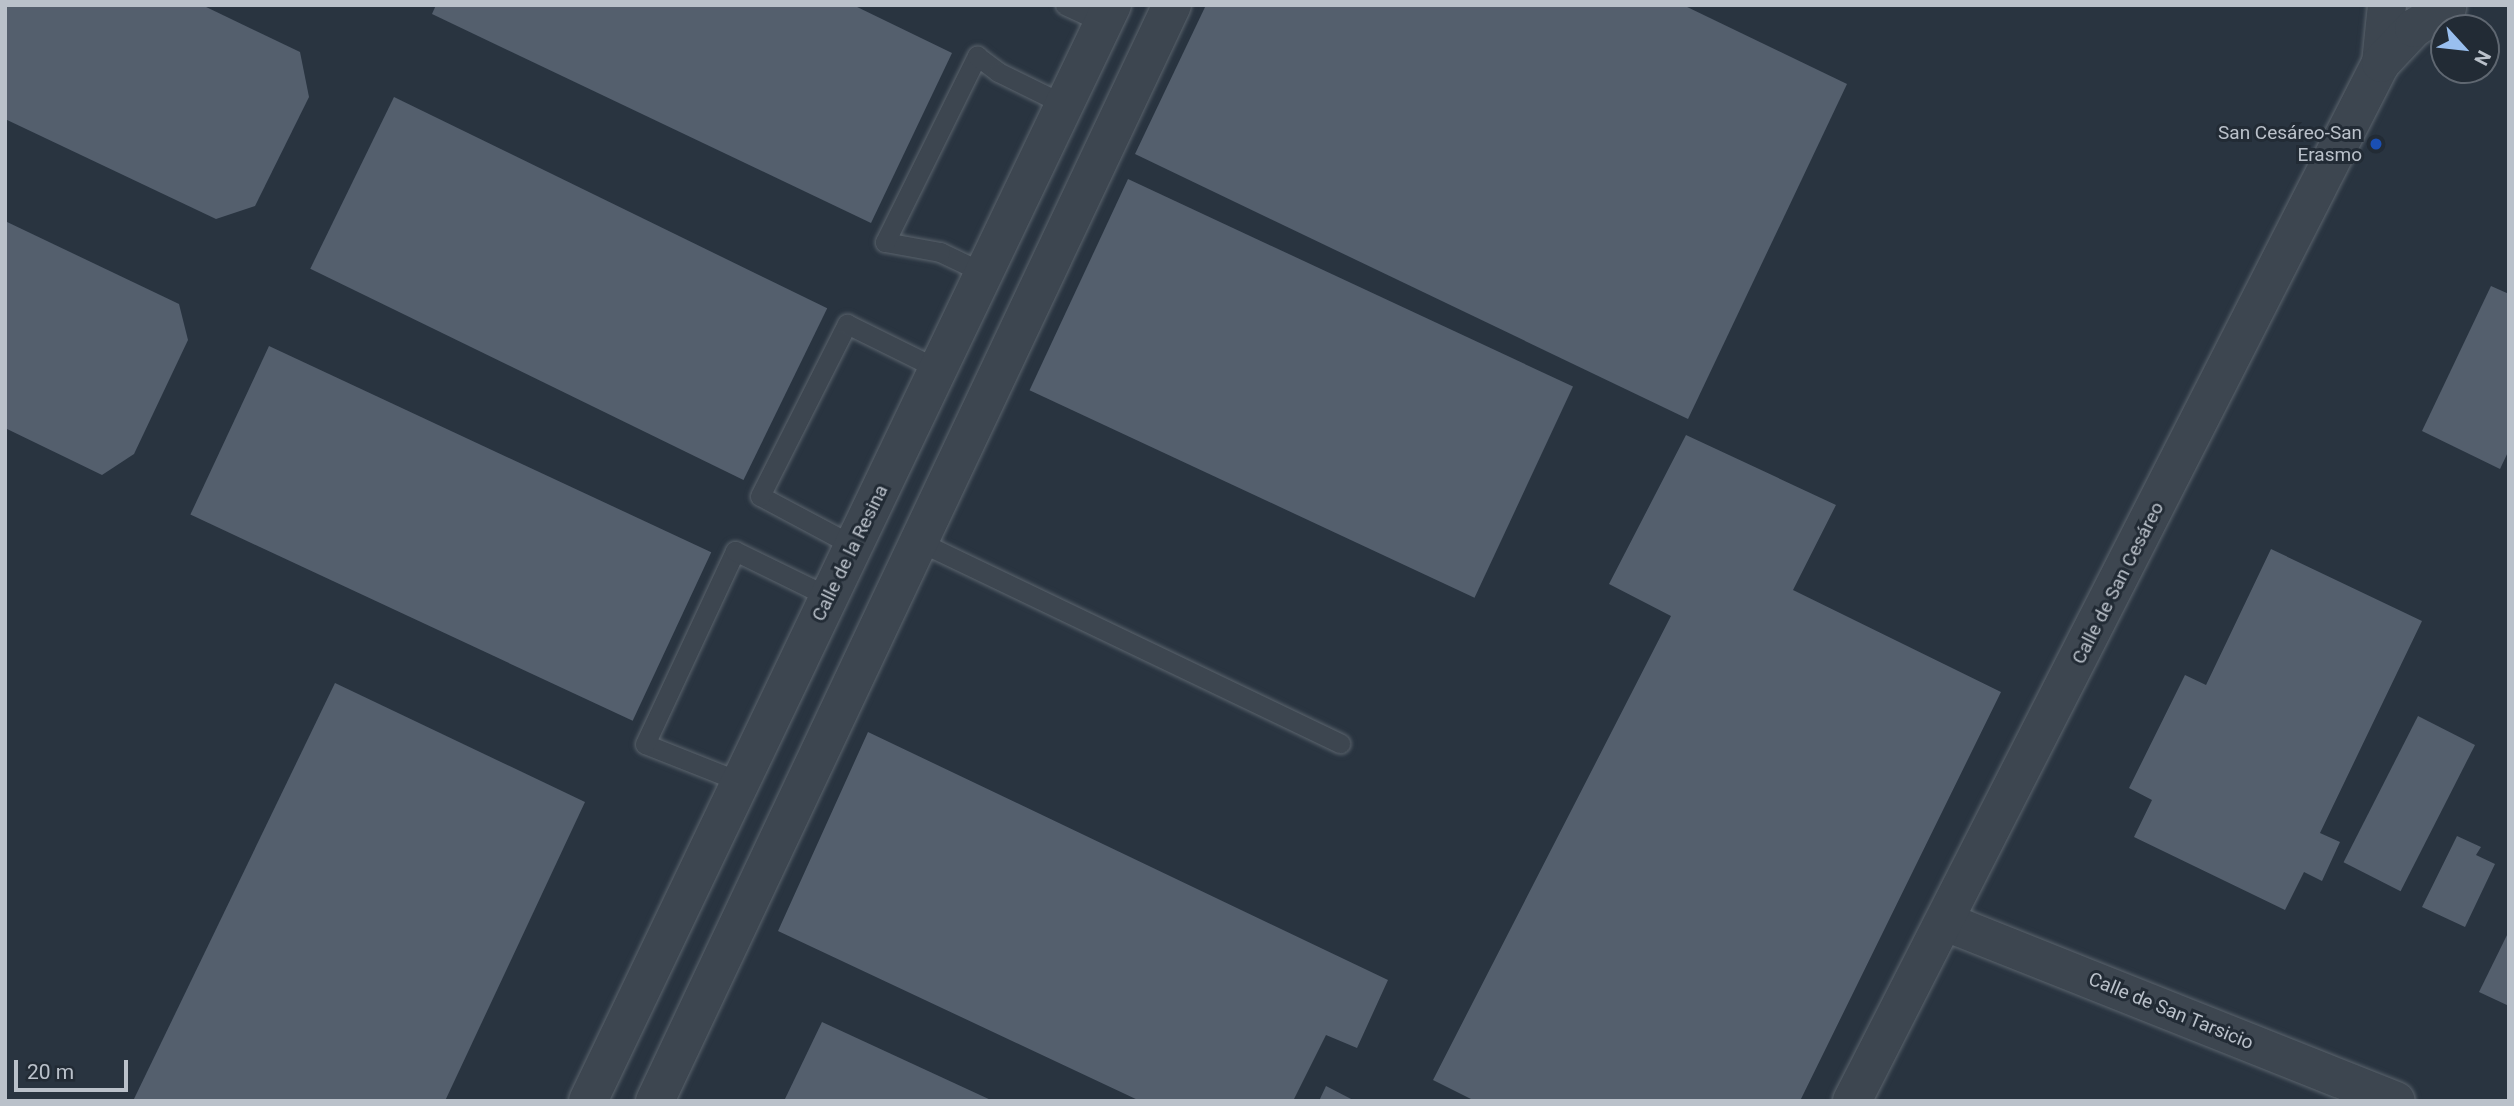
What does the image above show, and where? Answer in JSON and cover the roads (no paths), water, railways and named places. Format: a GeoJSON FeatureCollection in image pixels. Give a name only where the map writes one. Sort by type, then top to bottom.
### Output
{"type":"FeatureCollection","features":[{"type":"Feature","properties":{"kind":"street"},"geometry":{"type":"LineString","coordinates":[[654,1101],[1172,5]]}},
{"type":"Feature","properties":{"kind":"street","name":"Calle de San Cesáreo"},"geometry":{"type":"LineString","coordinates":[[2381,63],[2387,5]]}},
{"type":"Feature","properties":{"kind":"street","name":"Calle de San Cesáreo"},"geometry":{"type":"LineString","coordinates":[[1852,1101],[1946,922],[2381,63],[2414,27],[2447,6]]}},
{"type":"Feature","properties":{"kind":"street","name":"Calle de la Resina"},"geometry":{"type":"LineString","coordinates":[[588,1101],[1108,14]]}},
{"type":"Feature","properties":{"kind":"street","name":"Calle de San Tarsicio"},"geometry":{"type":"LineString","coordinates":[[1946,922],[2396,1101]]}},
{"type":"Feature","properties":{"kind":"lane"},"geometry":{"type":"LineString","coordinates":[[1065,5],[1108,14]]}},
{"type":"Feature","properties":{"kind":"lane"},"geometry":{"type":"LineString","coordinates":[[984,273],[940,252],[885,242],[977,56],[998,72],[1065,105]]}},
{"type":"Feature","properties":{"kind":"lane"},"geometry":{"type":"LineString","coordinates":[[854,546],[761,496],[847,324],[938,369]]}},
{"type":"Feature","properties":{"kind":"lane"},"geometry":{"type":"LineString","coordinates":[[920,542],[1340,743]]}},
{"type":"Feature","properties":{"kind":"lane"},"geometry":{"type":"LineString","coordinates":[[741,782],[645,744],[735,551],[829,597]]}},
{"type":"Feature","properties":{"kind":"place","name":"San Cesáreo-San Erasmo"},"geometry":{"type":"Point","coordinates":[2376,144]}}]}
